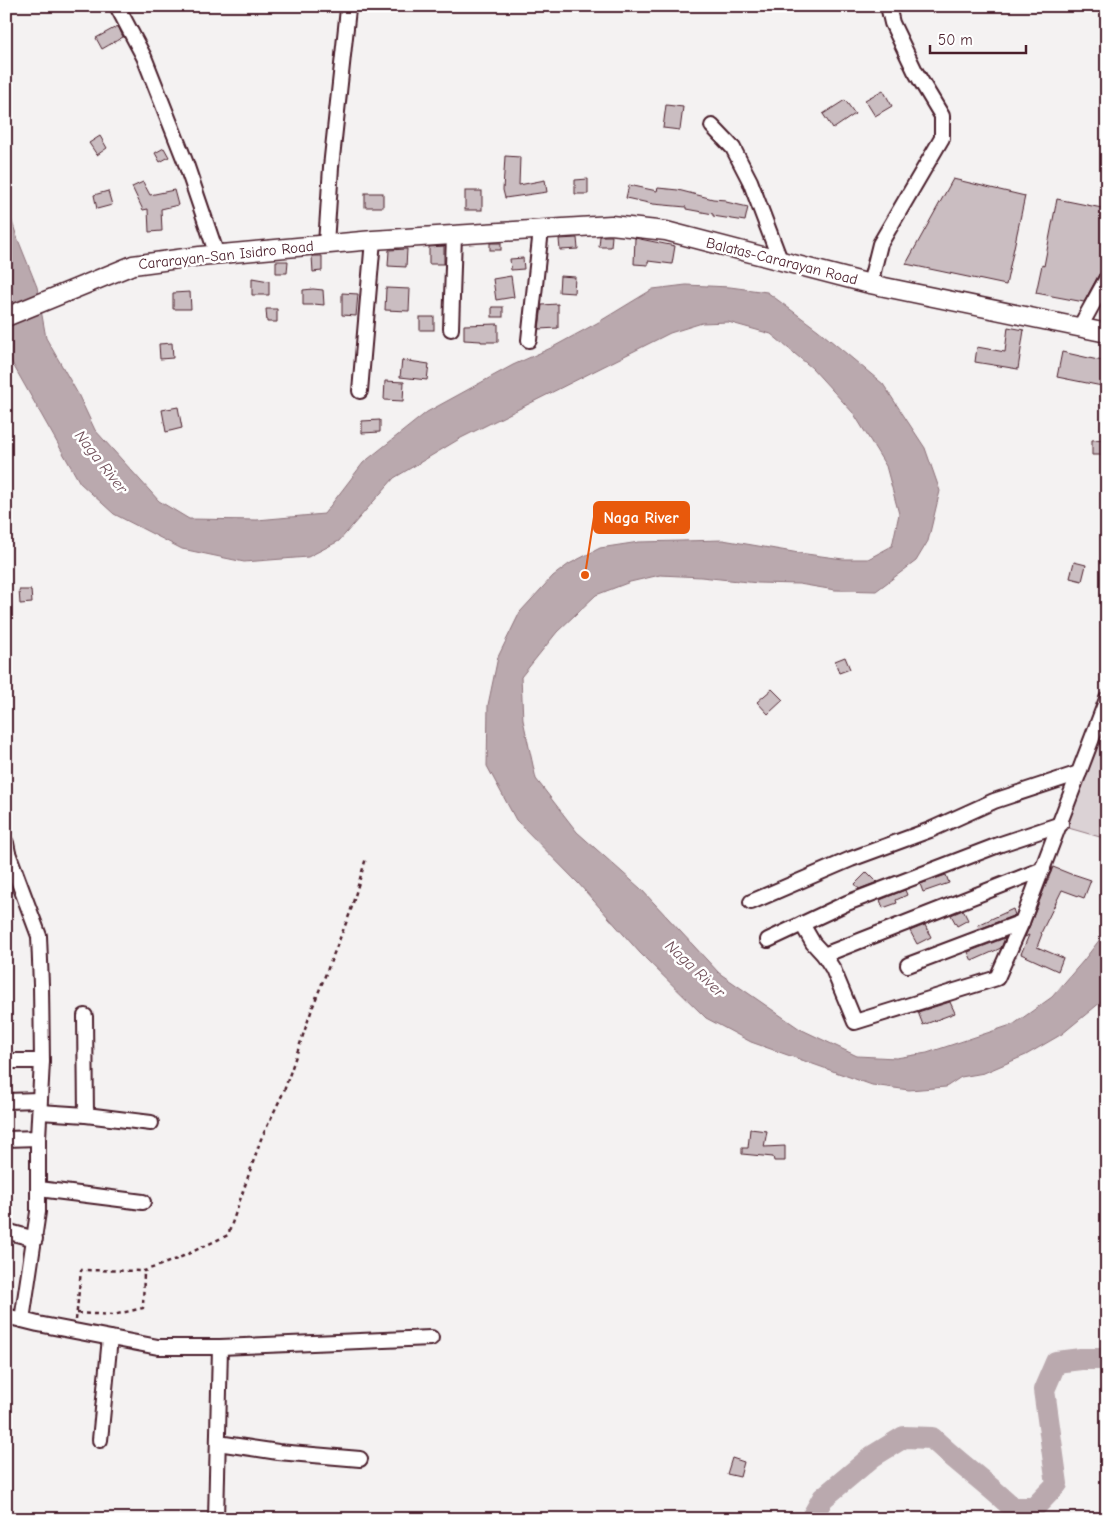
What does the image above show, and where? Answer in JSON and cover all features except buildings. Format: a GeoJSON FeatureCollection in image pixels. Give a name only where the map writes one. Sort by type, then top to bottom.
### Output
{"type":"FeatureCollection","features":[{"type":"Feature","properties":{"kind":"main road","name":"Balatas-Cararayan Road"},"geometry":{"type":"LineString","coordinates":[[454,235],[611,225],[666,231],[870,284],[1107,333]]}},
{"type":"Feature","properties":{"kind":"main road","name":"Cararayan-San Isidro Road"},"geometry":{"type":"LineString","coordinates":[[6,316],[134,265],[326,244],[454,235]]}},
{"type":"Feature","properties":{"kind":"street"},"geometry":{"type":"LineString","coordinates":[[117,6],[144,57],[185,161],[217,255]]}},
{"type":"Feature","properties":{"kind":"street"},"geometry":{"type":"LineString","coordinates":[[870,284],[880,244],[942,138],[942,116],[915,71],[892,23],[888,6]]}},
{"type":"Feature","properties":{"kind":"street"},"geometry":{"type":"LineString","coordinates":[[326,244],[331,166],[348,9]]}},
{"type":"Feature","properties":{"kind":"street"},"geometry":{"type":"LineString","coordinates":[[712,126],[733,148],[746,173],[780,260]]}},
{"type":"Feature","properties":{"kind":"street"},"geometry":{"type":"LineString","coordinates":[[529,340],[541,230]]}},
{"type":"Feature","properties":{"kind":"street"},"geometry":{"type":"LineString","coordinates":[[451,330],[454,235]]}},
{"type":"Feature","properties":{"kind":"street"},"geometry":{"type":"LineString","coordinates":[[360,391],[373,240]]}},
{"type":"Feature","properties":{"kind":"street"},"geometry":{"type":"LineString","coordinates":[[1080,327],[1107,278]]}},
{"type":"Feature","properties":{"kind":"street"},"geometry":{"type":"LineString","coordinates":[[802,924],[813,943],[833,969],[855,1022],[997,978],[1043,869],[1107,699]]}},
{"type":"Feature","properties":{"kind":"street"},"geometry":{"type":"LineString","coordinates":[[751,902],[851,859],[930,830],[994,801],[1079,773]]}},
{"type":"Feature","properties":{"kind":"street"},"geometry":{"type":"LineString","coordinates":[[768,940],[847,903],[1060,824]]}},
{"type":"Feature","properties":{"kind":"street"},"geometry":{"type":"LineString","coordinates":[[6,843],[8,854],[39,936],[41,985],[42,1060],[38,1138],[39,1189],[35,1239],[22,1320]]}},
{"type":"Feature","properties":{"kind":"street"},"geometry":{"type":"LineString","coordinates":[[824,955],[1043,869]]}},
{"type":"Feature","properties":{"kind":"street"},"geometry":{"type":"LineString","coordinates":[[908,966],[1022,922]]}},
{"type":"Feature","properties":{"kind":"street"},"geometry":{"type":"LineString","coordinates":[[85,1016],[86,1115]]}},
{"type":"Feature","properties":{"kind":"street"},"geometry":{"type":"LineString","coordinates":[[6,1061],[42,1060]]}},
{"type":"Feature","properties":{"kind":"street"},"geometry":{"type":"LineString","coordinates":[[6,1101],[86,1115],[151,1123]]}},
{"type":"Feature","properties":{"kind":"street"},"geometry":{"type":"LineString","coordinates":[[6,1139],[38,1138]]}},
{"type":"Feature","properties":{"kind":"street"},"geometry":{"type":"LineString","coordinates":[[39,1189],[143,1202]]}},
{"type":"Feature","properties":{"kind":"street"},"geometry":{"type":"LineString","coordinates":[[6,1231],[35,1239]]}},
{"type":"Feature","properties":{"kind":"street"},"geometry":{"type":"LineString","coordinates":[[6,1316],[158,1347],[220,1347],[431,1338]]}},
{"type":"Feature","properties":{"kind":"street"},"geometry":{"type":"LineString","coordinates":[[100,1440],[110,1338]]}},
{"type":"Feature","properties":{"kind":"street"},"geometry":{"type":"LineString","coordinates":[[216,1519],[220,1347]]}},
{"type":"Feature","properties":{"kind":"street"},"geometry":{"type":"LineString","coordinates":[[218,1443],[278,1452],[360,1458]]}},
{"type":"Feature","properties":{"kind":"path"},"geometry":{"type":"LineString","coordinates":[[75,1331],[81,1270],[144,1271],[177,1259],[228,1235],[261,1139],[284,1091],[313,1006],[350,913],[366,858]]}},
{"type":"Feature","properties":{"kind":"path"},"geometry":{"type":"LineString","coordinates":[[77,1313],[113,1315],[143,1308],[144,1271]]}},
{"type":"Feature","properties":{"kind":"shaded area"},"geometry":{"type":"Polygon","coordinates":[[[1107,721],[1107,839],[1065,827],[1107,721]]]}},
{"type":"Feature","properties":{"kind":"water"},"geometry":{"type":"Polygon","coordinates":[[[6,203],[37,287],[46,338],[78,394],[95,430],[159,501],[189,519],[257,520],[324,514],[363,463],[427,412],[513,365],[553,347],[653,289],[686,285],[730,287],[767,292],[818,330],[883,384],[925,448],[940,491],[928,541],[916,561],[876,591],[835,590],[799,584],[758,583],[660,575],[630,582],[596,595],[557,632],[521,677],[523,720],[536,779],[577,832],[641,889],[719,973],[800,1029],[857,1056],[896,1058],[927,1053],[1014,1024],[1052,997],[1107,930],[1107,997],[1062,1034],[1026,1055],[984,1073],[961,1077],[946,1087],[909,1090],[872,1085],[751,1042],[706,1018],[640,953],[578,883],[516,820],[487,766],[488,705],[498,657],[520,612],[553,576],[569,564],[600,548],[639,542],[723,540],[843,559],[868,559],[892,546],[899,514],[886,466],[854,414],[812,368],[771,334],[728,322],[702,323],[670,333],[461,438],[394,478],[339,541],[308,557],[244,562],[182,549],[114,514],[80,483],[6,349],[6,203]]]}},
{"type":"Feature","properties":{"kind":"waterway"},"geometry":{"type":"LineString","coordinates":[[811,1519],[823,1498],[873,1456],[904,1437],[932,1438],[1013,1508],[1034,1508],[1057,1484],[1044,1390],[1056,1362],[1081,1359],[1107,1359]]}},
{"type":"Feature","properties":{"kind":"place","name":"Naga River"},"geometry":{"type":"Point","coordinates":[585,575]}}]}
